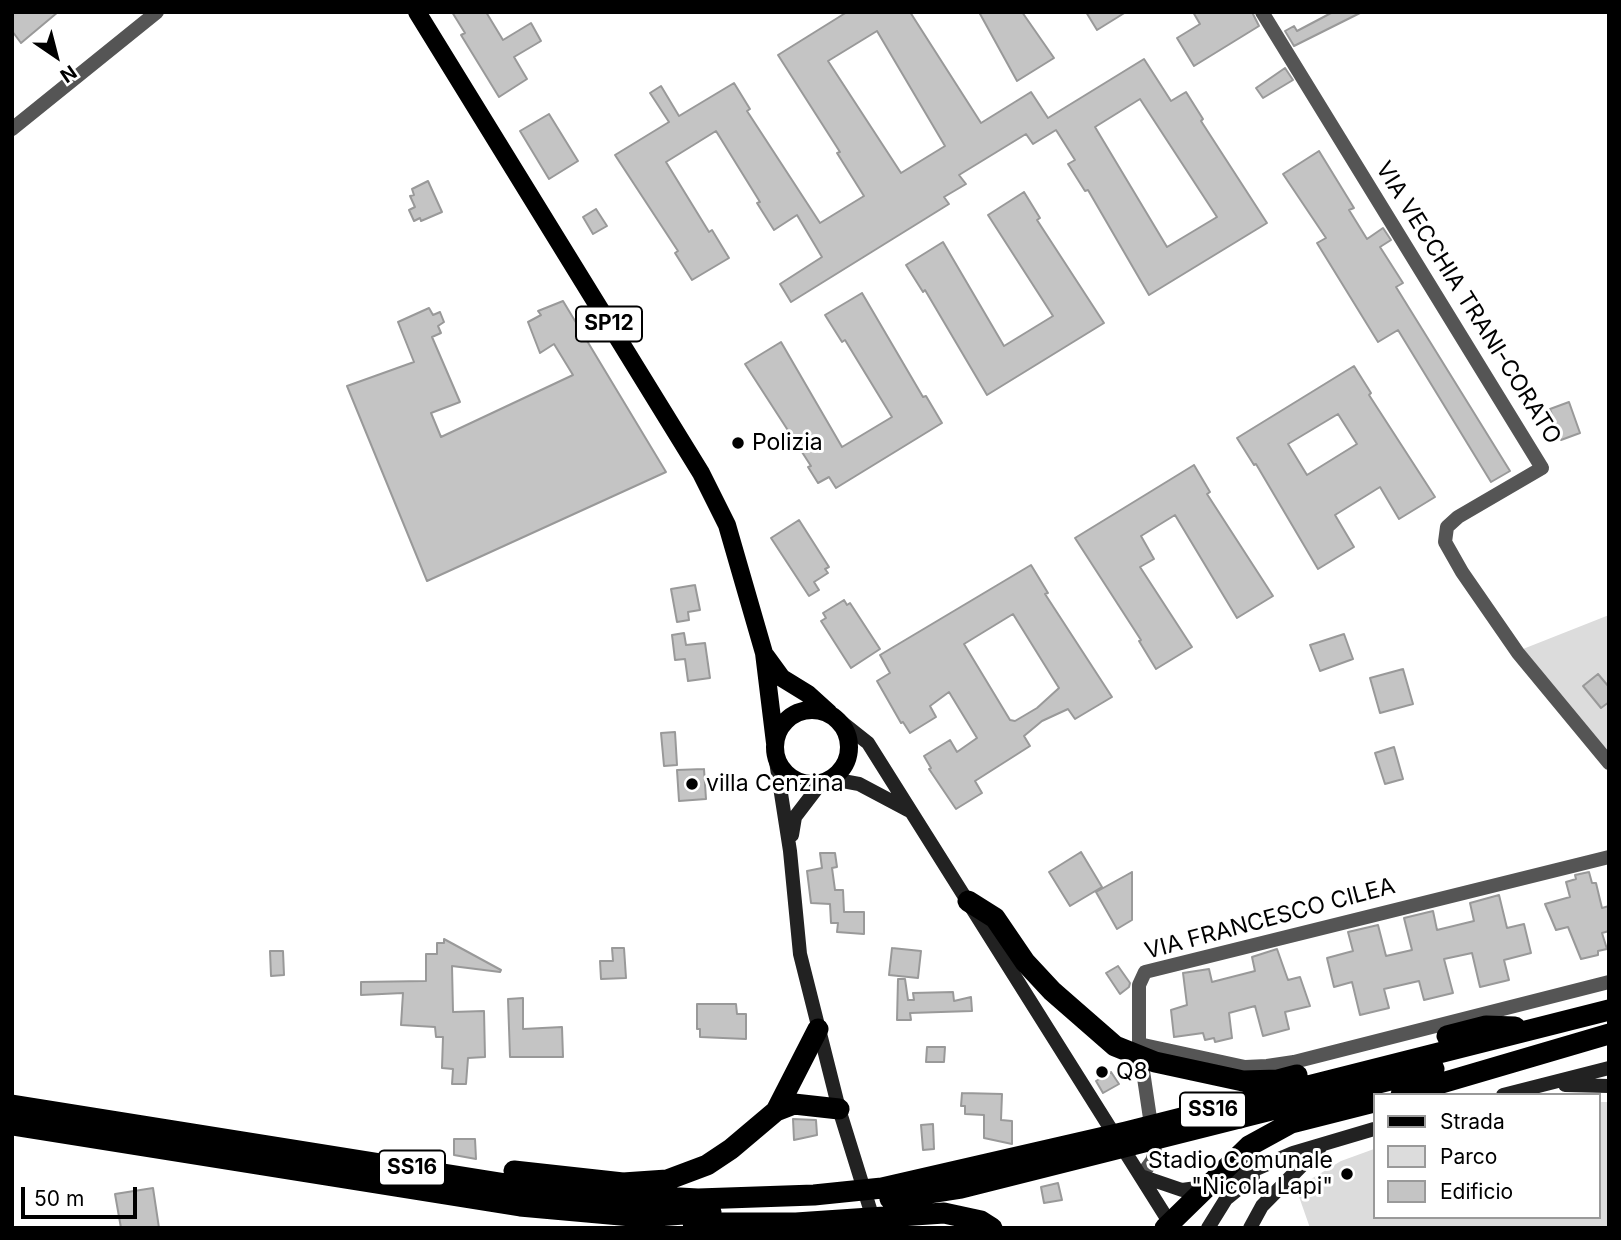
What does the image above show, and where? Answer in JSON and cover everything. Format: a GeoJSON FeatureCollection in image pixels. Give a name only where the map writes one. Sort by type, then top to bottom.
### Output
{"type":"FeatureCollection","features":[{"type":"Feature","properties":{"kind":"highway","name":"SS16"},"geometry":{"type":"LineString","coordinates":[[968,901],[995,918],[1025,961],[1052,991],[1115,1046],[1155,1062],[1243,1081],[1278,1080],[1486,1026],[1538,1028]]}},
{"type":"Feature","properties":{"kind":"highway","name":"SS16"},"geometry":{"type":"LineString","coordinates":[[12,1105],[550,1191],[816,1202],[1073,1144],[1609,1010]]}},
{"type":"Feature","properties":{"kind":"highway","name":"SS16"},"geometry":{"type":"LineString","coordinates":[[642,1217],[961,1188],[1609,1025]]}},
{"type":"Feature","properties":{"kind":"highway","name":"SS16"},"geometry":{"type":"LineString","coordinates":[[399,1166],[433,1163],[623,1183],[667,1180],[708,1165],[776,1111],[818,1029]]}},
{"type":"Feature","properties":{"kind":"highway"},"geometry":{"type":"LineString","coordinates":[[1408,1093],[1609,1034]]}},
{"type":"Feature","properties":{"kind":"highway","name":"SS16"},"geometry":{"type":"LineString","coordinates":[[1165,1228],[1249,1146],[1291,1123],[1372,1103]]}},
{"type":"Feature","properties":{"kind":"highway"},"geometry":{"type":"LineString","coordinates":[[776,1111],[794,1104],[839,1109]]}},
{"type":"Feature","properties":{"kind":"highway","name":"SS16"},"geometry":{"type":"LineString","coordinates":[[12,1125],[520,1206],[707,1225],[796,1223],[944,1213],[981,1221],[992,1228]]}},
{"type":"Feature","properties":{"kind":"main road","name":"SP12"},"geometry":{"type":"LineString","coordinates":[[417,12],[701,472],[727,526],[764,653],[775,749]]}},
{"type":"Feature","properties":{"kind":"main road","name":"SP12"},"geometry":{"type":"LineString","coordinates":[[764,653],[782,678],[808,694],[834,717]]}},
{"type":"Feature","properties":{"kind":"main road"},"geometry":{"type":"LineString","coordinates":[[818,710],[834,717],[846,730],[849,751],[846,762],[827,781],[798,782],[780,766],[775,749],[778,732],[794,714],[818,710]]}},
{"type":"Feature","properties":{"kind":"street"},"geometry":{"type":"LineString","coordinates":[[12,129],[158,12]]}},
{"type":"Feature","properties":{"kind":"street","name":"VIA VECCHIA TRANI-CORATO"},"geometry":{"type":"LineString","coordinates":[[1262,12],[1542,468],[1458,517],[1447,527],[1445,542],[1518,653],[1609,763]]}},
{"type":"Feature","properties":{"kind":"street"},"geometry":{"type":"LineString","coordinates":[[834,717],[868,743],[1173,1228]]}},
{"type":"Feature","properties":{"kind":"street"},"geometry":{"type":"LineString","coordinates":[[775,749],[790,851],[800,954],[839,1109],[876,1228]]}},
{"type":"Feature","properties":{"kind":"street"},"geometry":{"type":"LineString","coordinates":[[790,851],[795,817],[827,781],[867,787],[915,815]]}},
{"type":"Feature","properties":{"kind":"street","name":"VIA FRANCESCO CILEA"},"geometry":{"type":"LineString","coordinates":[[1141,1176],[1152,1161],[1154,1152],[1139,1044],[1139,985],[1145,972],[1609,856]]}},
{"type":"Feature","properties":{"kind":"street"},"geometry":{"type":"LineString","coordinates":[[1139,1044],[1234,1065],[1267,1066],[1294,1062],[1609,982]]}},
{"type":"Feature","properties":{"kind":"street"},"geometry":{"type":"LineString","coordinates":[[1512,1093],[1609,1068]]}},
{"type":"Feature","properties":{"kind":"street"},"geometry":{"type":"LineString","coordinates":[[1550,1084],[1609,1086]]}},
{"type":"Feature","properties":{"kind":"street"},"geometry":{"type":"LineString","coordinates":[[1141,1176],[1182,1190],[1219,1185],[1264,1168],[1293,1153],[1372,1130]]}},
{"type":"Feature","properties":{"kind":"street"},"geometry":{"type":"LineString","coordinates":[[1250,1228],[1262,1206],[1322,1145]]}},
{"type":"Feature","properties":{"kind":"street"},"geometry":{"type":"LineString","coordinates":[[1208,1228],[1226,1199],[1264,1168]]}},
{"type":"Feature","properties":{"kind":"green space"},"geometry":{"type":"Polygon","coordinates":[[[1609,615],[1609,751],[1606,751],[1523,649],[1609,615]]]}},
{"type":"Feature","properties":{"kind":"green space","name":"Stadio Comunale \"Nicola Lapi\""},"geometry":{"type":"Polygon","coordinates":[[[1600,1102],[1609,1102],[1609,1228],[1310,1228],[1296,1188],[1341,1161],[1372,1150],[1372,1219],[1600,1219],[1600,1102]]]}},
{"type":"Feature","properties":{"kind":"building"},"geometry":{"type":"Polygon","coordinates":[[[12,12],[58,12],[21,43],[12,31],[12,12]]]}},
{"type":"Feature","properties":{"kind":"building"},"geometry":{"type":"Polygon","coordinates":[[[452,12],[486,12],[503,40],[531,23],[541,41],[514,57],[527,79],[499,97],[461,35],[465,33],[452,12]]]}},
{"type":"Feature","properties":{"kind":"building"},"geometry":{"type":"Polygon","coordinates":[[[847,12],[910,12],[981,123],[1031,92],[1048,118],[1144,59],[1171,101],[1186,92],[1203,119],[1201,121],[1267,223],[1149,295],[1088,190],[1085,191],[1068,164],[1075,160],[1056,130],[1033,144],[1026,134],[959,175],[966,184],[944,197],[949,204],[791,302],[780,284],[822,257],[797,215],[774,230],[716,131],[666,162],[709,232],[712,230],[729,258],[692,280],[675,253],[678,251],[615,155],[669,122],[650,93],[661,86],[679,116],[734,83],[750,109],[747,111],[820,223],[864,196],[837,153],[840,152],[778,55],[847,12]],[[877,31],[828,61],[901,173],[945,146],[877,31]],[[1140,99],[1095,127],[1167,247],[1217,217],[1140,99]]]}},
{"type":"Feature","properties":{"kind":"building"},"geometry":{"type":"Polygon","coordinates":[[[979,12],[1022,12],[1054,58],[1017,81],[979,12]]]}},
{"type":"Feature","properties":{"kind":"building"},"geometry":{"type":"Polygon","coordinates":[[[1086,12],[1126,12],[1097,30],[1086,12]]]}},
{"type":"Feature","properties":{"kind":"building"},"geometry":{"type":"Polygon","coordinates":[[[1193,12],[1252,12],[1259,26],[1194,66],[1177,38],[1200,24],[1193,12]]]}},
{"type":"Feature","properties":{"kind":"building"},"geometry":{"type":"Polygon","coordinates":[[[1333,12],[1362,12],[1294,46],[1285,31],[1294,26],[1297,31],[1333,12]]]}},
{"type":"Feature","properties":{"kind":"building"},"geometry":{"type":"Polygon","coordinates":[[[1285,68],[1293,80],[1263,98],[1256,88],[1285,68]]]}},
{"type":"Feature","properties":{"kind":"building"},"geometry":{"type":"Polygon","coordinates":[[[549,114],[578,161],[549,179],[520,131],[549,114]]]}},
{"type":"Feature","properties":{"kind":"building"},"geometry":{"type":"Polygon","coordinates":[[[1319,151],[1354,208],[1349,210],[1367,239],[1383,228],[1391,240],[1380,247],[1403,283],[1396,287],[1510,471],[1491,482],[1398,330],[1378,342],[1317,243],[1326,238],[1283,174],[1319,151]]]}},
{"type":"Feature","properties":{"kind":"building"},"geometry":{"type":"Polygon","coordinates":[[[428,181],[442,212],[421,221],[420,218],[414,221],[409,210],[415,207],[410,196],[414,195],[412,189],[428,181]]]}},
{"type":"Feature","properties":{"kind":"building"},"geometry":{"type":"Polygon","coordinates":[[[1024,192],[1040,218],[1037,220],[1104,323],[987,395],[925,290],[923,292],[906,265],[943,242],[1004,346],[1053,316],[988,215],[1024,192]]]}},
{"type":"Feature","properties":{"kind":"building"},"geometry":{"type":"Polygon","coordinates":[[[596,209],[607,226],[593,234],[583,217],[596,209]]]}},
{"type":"Feature","properties":{"kind":"building"},"geometry":{"type":"Polygon","coordinates":[[[862,293],[923,397],[926,396],[942,423],[836,488],[829,477],[818,483],[808,467],[811,466],[745,364],[781,342],[842,447],[892,417],[845,340],[842,342],[825,315],[862,293]]]}},
{"type":"Feature","properties":{"kind":"building"},"geometry":{"type":"Polygon","coordinates":[[[563,301],[666,472],[427,581],[347,386],[414,362],[398,322],[429,308],[433,315],[440,312],[444,322],[438,326],[441,333],[432,337],[460,402],[431,413],[441,437],[573,375],[554,344],[540,353],[528,322],[541,315],[538,311],[563,301]]]}},
{"type":"Feature","properties":{"kind":"building"},"geometry":{"type":"Polygon","coordinates":[[[1354,366],[1371,393],[1369,395],[1435,497],[1399,519],[1380,487],[1335,515],[1354,547],[1318,569],[1256,464],[1254,465],[1237,438],[1354,366]],[[1338,414],[1288,444],[1307,475],[1357,444],[1338,414]]]}},
{"type":"Feature","properties":{"kind":"building"},"geometry":{"type":"Polygon","coordinates":[[[1569,402],[1580,433],[1561,440],[1550,409],[1569,402]]]}},
{"type":"Feature","properties":{"kind":"building"},"geometry":{"type":"Polygon","coordinates":[[[1194,465],[1210,492],[1207,494],[1273,596],[1237,618],[1175,515],[1141,536],[1154,559],[1140,567],[1192,647],[1156,669],[1139,641],[1141,640],[1075,538],[1194,465]]]}},
{"type":"Feature","properties":{"kind":"building"},"geometry":{"type":"Polygon","coordinates":[[[799,520],[829,567],[825,569],[828,573],[814,582],[819,590],[809,596],[771,538],[799,520]]]}},
{"type":"Feature","properties":{"kind":"building"},"geometry":{"type":"Polygon","coordinates":[[[1031,565],[1048,593],[1045,594],[1112,697],[1075,719],[1068,709],[1042,721],[1024,736],[1030,746],[975,781],[982,793],[956,809],[929,769],[931,768],[924,756],[950,740],[957,752],[977,738],[949,692],[930,706],[936,717],[910,733],[903,722],[901,723],[877,681],[890,673],[880,655],[1031,565]],[[1013,614],[964,644],[1010,720],[1015,721],[1037,708],[1059,688],[1013,614]]]}},
{"type":"Feature","properties":{"kind":"building"},"geometry":{"type":"Polygon","coordinates":[[[695,585],[700,610],[688,612],[689,620],[677,622],[671,589],[695,585]]]}},
{"type":"Feature","properties":{"kind":"building"},"geometry":{"type":"Polygon","coordinates":[[[844,600],[847,605],[850,603],[880,649],[851,668],[821,621],[826,618],[823,613],[844,600]]]}},
{"type":"Feature","properties":{"kind":"building"},"geometry":{"type":"Polygon","coordinates":[[[684,633],[686,645],[705,643],[710,678],[688,681],[685,659],[675,660],[672,635],[684,633]]]}},
{"type":"Feature","properties":{"kind":"building"},"geometry":{"type":"Polygon","coordinates":[[[1344,634],[1353,659],[1320,671],[1310,645],[1344,634]]]}},
{"type":"Feature","properties":{"kind":"building"},"geometry":{"type":"Polygon","coordinates":[[[1403,669],[1413,704],[1380,713],[1370,678],[1403,669]]]}},
{"type":"Feature","properties":{"kind":"building"},"geometry":{"type":"Polygon","coordinates":[[[1598,674],[1609,687],[1609,702],[1601,708],[1583,686],[1598,674]]]}},
{"type":"Feature","properties":{"kind":"building"},"geometry":{"type":"Polygon","coordinates":[[[675,732],[677,765],[664,766],[661,733],[675,732]]]}},
{"type":"Feature","properties":{"kind":"building"},"geometry":{"type":"Polygon","coordinates":[[[1394,747],[1403,779],[1385,784],[1375,753],[1394,747]]]}},
{"type":"Feature","properties":{"kind":"building","name":"villa Cenzina"},"geometry":{"type":"Polygon","coordinates":[[[704,769],[706,799],[679,801],[677,770],[704,769]]]}},
{"type":"Feature","properties":{"kind":"building"},"geometry":{"type":"Polygon","coordinates":[[[1081,852],[1102,887],[1070,906],[1049,872],[1081,852]]]}},
{"type":"Feature","properties":{"kind":"building"},"geometry":{"type":"Polygon","coordinates":[[[820,853],[835,853],[837,867],[832,868],[835,890],[843,890],[844,912],[864,912],[864,934],[837,932],[838,923],[831,923],[830,904],[811,903],[807,871],[822,868],[820,853]]]}},
{"type":"Feature","properties":{"kind":"building"},"geometry":{"type":"Polygon","coordinates":[[[1132,872],[1132,920],[1117,929],[1096,892],[1132,872]]]}},
{"type":"Feature","properties":{"kind":"building"},"geometry":{"type":"Polygon","coordinates":[[[1589,872],[1592,883],[1596,883],[1602,908],[1609,906],[1609,931],[1602,933],[1607,949],[1598,951],[1598,955],[1581,959],[1568,927],[1556,930],[1545,904],[1570,897],[1566,882],[1576,879],[1575,875],[1589,872]]]}},
{"type":"Feature","properties":{"kind":"building"},"geometry":{"type":"Polygon","coordinates":[[[1499,895],[1507,928],[1524,924],[1531,953],[1504,960],[1509,980],[1480,987],[1472,953],[1444,959],[1453,993],[1424,1000],[1419,981],[1384,989],[1389,1008],[1360,1015],[1352,982],[1334,987],[1327,958],[1353,951],[1348,932],[1378,925],[1386,956],[1412,950],[1404,918],[1433,911],[1437,930],[1474,921],[1470,903],[1499,895]]]}},
{"type":"Feature","properties":{"kind":"building"},"geometry":{"type":"Polygon","coordinates":[[[444,939],[501,970],[452,966],[453,1012],[484,1011],[485,1057],[468,1058],[466,1084],[452,1084],[453,1069],[442,1068],[443,1037],[436,1037],[435,1027],[401,1025],[403,993],[361,995],[361,982],[426,981],[426,954],[437,954],[437,943],[444,943],[444,939]]]}},
{"type":"Feature","properties":{"kind":"building"},"geometry":{"type":"Polygon","coordinates":[[[612,948],[624,948],[626,978],[601,979],[600,961],[613,961],[612,948]]]}},
{"type":"Feature","properties":{"kind":"building"},"geometry":{"type":"Polygon","coordinates":[[[892,948],[921,951],[918,978],[889,975],[892,948]]]}},
{"type":"Feature","properties":{"kind":"building"},"geometry":{"type":"Polygon","coordinates":[[[1277,949],[1288,980],[1300,977],[1310,1006],[1285,1012],[1289,1029],[1263,1036],[1255,1006],[1229,1013],[1232,1038],[1215,1042],[1214,1038],[1205,1040],[1203,1033],[1174,1037],[1171,1010],[1187,1005],[1183,973],[1209,969],[1212,982],[1255,971],[1252,957],[1277,949]]]}},
{"type":"Feature","properties":{"kind":"building"},"geometry":{"type":"Polygon","coordinates":[[[270,951],[283,951],[284,975],[271,976],[270,951]]]}},
{"type":"Feature","properties":{"kind":"building"},"geometry":{"type":"Polygon","coordinates":[[[1118,966],[1130,983],[1120,994],[1106,973],[1118,966]]]}},
{"type":"Feature","properties":{"kind":"building"},"geometry":{"type":"Polygon","coordinates":[[[898,979],[905,979],[908,1000],[914,1000],[913,993],[953,992],[954,1001],[971,997],[972,1011],[910,1013],[911,1020],[897,1020],[898,979]]]}},
{"type":"Feature","properties":{"kind":"building"},"geometry":{"type":"Polygon","coordinates":[[[523,998],[523,1029],[562,1027],[563,1057],[510,1057],[508,999],[523,998]]]}},
{"type":"Feature","properties":{"kind":"building"},"geometry":{"type":"Polygon","coordinates":[[[697,1004],[736,1004],[737,1014],[746,1014],[746,1039],[700,1037],[700,1029],[697,1029],[697,1004]]]}},
{"type":"Feature","properties":{"kind":"building"},"geometry":{"type":"Polygon","coordinates":[[[927,1047],[945,1047],[944,1062],[926,1062],[927,1047]]]}},
{"type":"Feature","properties":{"kind":"building"},"geometry":{"type":"Polygon","coordinates":[[[1111,1072],[1119,1084],[1103,1093],[1096,1081],[1111,1072]]]}},
{"type":"Feature","properties":{"kind":"building"},"geometry":{"type":"Polygon","coordinates":[[[962,1093],[1002,1094],[1001,1120],[1012,1121],[1012,1144],[984,1138],[984,1115],[965,1114],[965,1106],[961,1106],[962,1093]]]}},
{"type":"Feature","properties":{"kind":"building"},"geometry":{"type":"Polygon","coordinates":[[[793,1119],[816,1120],[817,1135],[794,1140],[793,1119]]]}},
{"type":"Feature","properties":{"kind":"building"},"geometry":{"type":"Polygon","coordinates":[[[933,1124],[934,1149],[923,1150],[921,1125],[933,1124]]]}},
{"type":"Feature","properties":{"kind":"building"},"geometry":{"type":"Polygon","coordinates":[[[454,1139],[475,1139],[476,1159],[454,1155],[454,1139]]]}},
{"type":"Feature","properties":{"kind":"building"},"geometry":{"type":"Polygon","coordinates":[[[1058,1183],[1062,1200],[1044,1203],[1041,1187],[1058,1183]]]}},
{"type":"Feature","properties":{"kind":"building"},"geometry":{"type":"Polygon","coordinates":[[[153,1188],[159,1228],[121,1228],[115,1194],[153,1188]]]}},
{"type":"Feature","properties":{"kind":"place","name":"Polizia"},"geometry":{"type":"Point","coordinates":[738,443]}},
{"type":"Feature","properties":{"kind":"place","name":"villa Cenzina"},"geometry":{"type":"Point","coordinates":[692,784]}},
{"type":"Feature","properties":{"kind":"place","name":"Q8"},"geometry":{"type":"Point","coordinates":[1102,1072]}},
{"type":"Feature","properties":{"kind":"place","name":"Stadio Comunale \"Nicola Lapi\""},"geometry":{"type":"Point","coordinates":[1347,1174]}}]}
